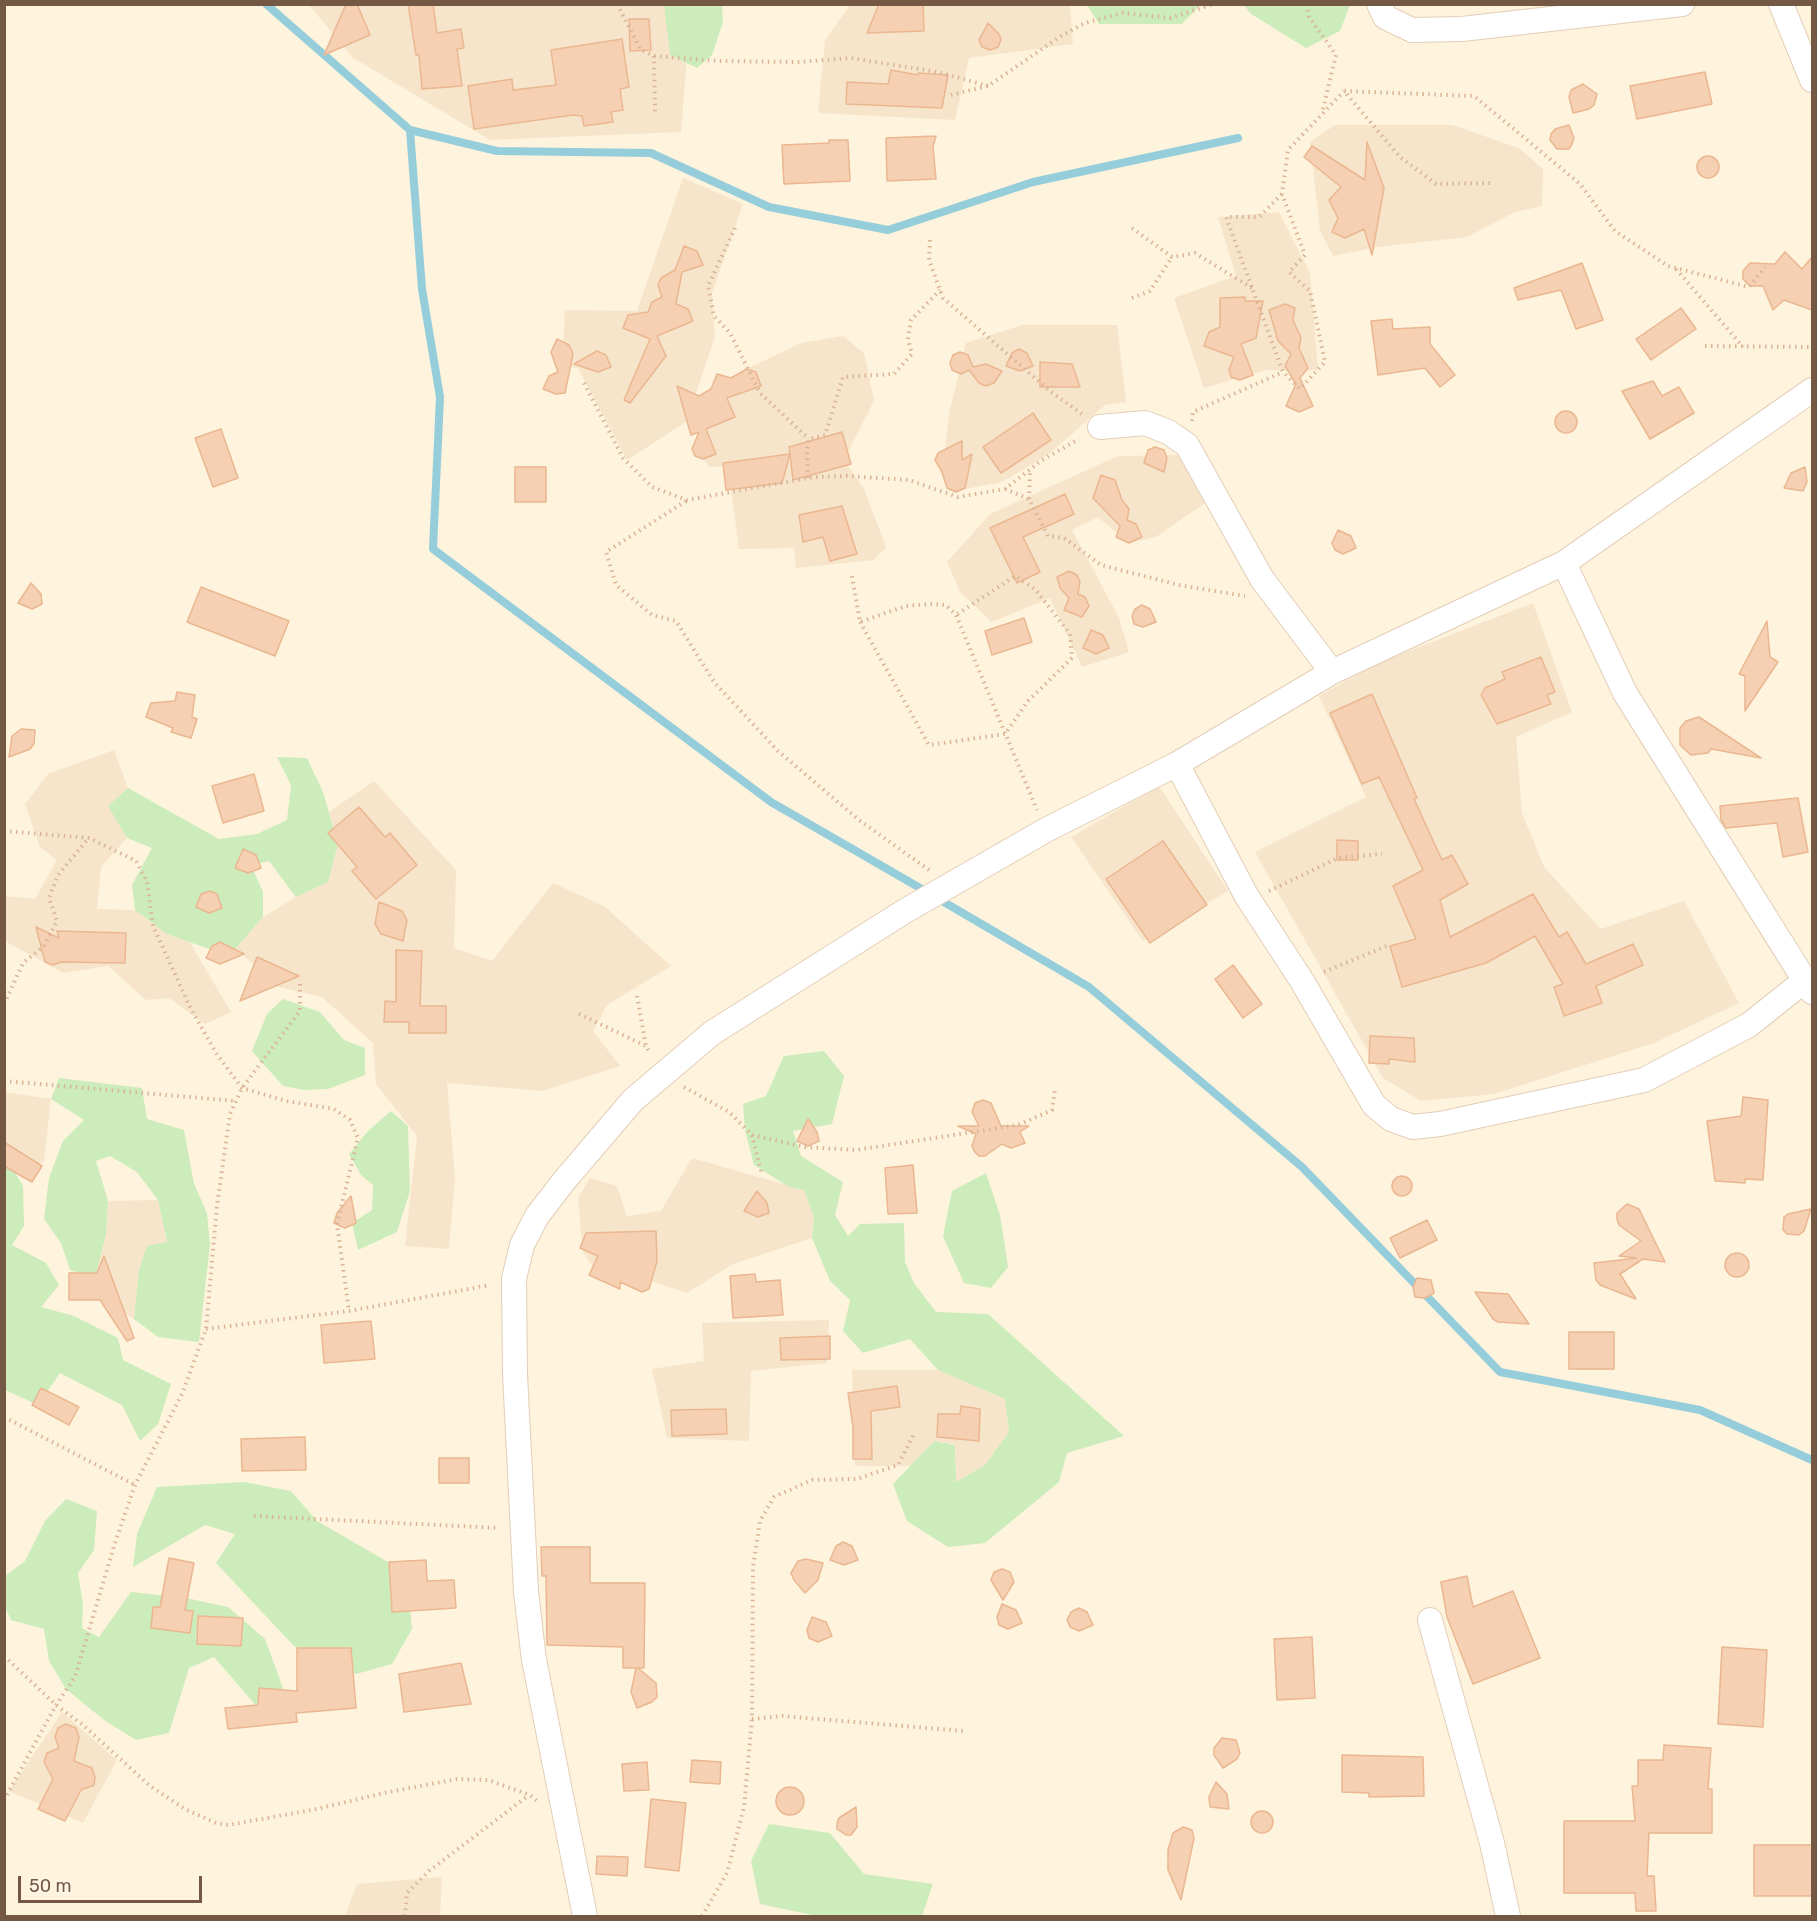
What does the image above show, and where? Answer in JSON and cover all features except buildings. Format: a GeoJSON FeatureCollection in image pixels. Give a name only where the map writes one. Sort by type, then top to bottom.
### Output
{"type":"FeatureCollection","features":[{"type":"Feature","properties":{"kind":"street"},"geometry":{"type":"LineString","coordinates":[[1379,4],[1385,17],[1412,30],[1462,29],[1682,4]]}},
{"type":"Feature","properties":{"kind":"street"},"geometry":{"type":"LineString","coordinates":[[1780,4],[1812,80]]}},
{"type":"Feature","properties":{"kind":"street"},"geometry":{"type":"LineString","coordinates":[[585,1917],[569,1827],[534,1660],[526,1592],[515,1374],[514,1279],[522,1245],[537,1216],[612,1124],[661,1074],[712,1033],[905,910],[1046,830],[1177,764],[1332,672],[1564,563],[1812,390]]}},
{"type":"Feature","properties":{"kind":"street"},"geometry":{"type":"LineString","coordinates":[[1100,427],[1145,423],[1168,432],[1187,445],[1262,579],[1332,672]]}},
{"type":"Feature","properties":{"kind":"street"},"geometry":{"type":"LineString","coordinates":[[1177,764],[1250,901],[1302,981],[1374,1105],[1391,1119],[1413,1127],[1440,1124],[1644,1080],[1749,1025],[1808,986],[1625,693],[1564,563]]}},
{"type":"Feature","properties":{"kind":"street"},"geometry":{"type":"LineString","coordinates":[[1430,1620],[1492,1843],[1508,1917]]}},
{"type":"Feature","properties":{"kind":"path"},"geometry":{"type":"LineString","coordinates":[[617,4],[641,50],[654,56],[764,62],[851,58],[938,72],[988,86]]}},
{"type":"Feature","properties":{"kind":"path"},"geometry":{"type":"LineString","coordinates":[[951,95],[988,86],[1061,36],[1085,23],[1123,13],[1171,18],[1213,4]]}},
{"type":"Feature","properties":{"kind":"path"},"geometry":{"type":"LineString","coordinates":[[1307,4],[1309,17],[1336,55],[1322,114]]}},
{"type":"Feature","properties":{"kind":"path"},"geometry":{"type":"LineString","coordinates":[[654,56],[655,112]]}},
{"type":"Feature","properties":{"kind":"path"},"geometry":{"type":"LineString","coordinates":[[1344,91],[1400,157],[1436,184],[1490,183]]}},
{"type":"Feature","properties":{"kind":"path"},"geometry":{"type":"LineString","coordinates":[[1282,194],[1259,217],[1226,217],[1283,372],[1300,389],[1325,362],[1310,291],[1289,272],[1305,255],[1282,194],[1287,150],[1344,91],[1474,96],[1580,184],[1615,231],[1674,268],[1744,348]]}},
{"type":"Feature","properties":{"kind":"path"},"geometry":{"type":"LineString","coordinates":[[735,228],[708,286],[714,316],[730,333],[760,393],[809,439]]}},
{"type":"Feature","properties":{"kind":"path"},"geometry":{"type":"LineString","coordinates":[[1132,228],[1173,257],[1195,253],[1252,289]]}},
{"type":"Feature","properties":{"kind":"path"},"geometry":{"type":"LineString","coordinates":[[930,240],[929,260],[943,298],[1034,379],[1100,427],[1030,470],[1005,489],[958,497],[909,480],[847,476],[808,478],[687,500],[606,552],[616,585],[652,615],[676,621],[714,682],[778,751],[859,820],[950,885]]}},
{"type":"Feature","properties":{"kind":"path"},"geometry":{"type":"LineString","coordinates":[[1132,298],[1150,291],[1173,257]]}},
{"type":"Feature","properties":{"kind":"path"},"geometry":{"type":"LineString","coordinates":[[1674,268],[1749,287],[1765,267]]}},
{"type":"Feature","properties":{"kind":"path"},"geometry":{"type":"LineString","coordinates":[[809,439],[825,435],[843,377],[894,374],[912,354],[908,339],[911,320],[940,290]]}},
{"type":"Feature","properties":{"kind":"path"},"geometry":{"type":"LineString","coordinates":[[1705,346],[1812,347]]}},
{"type":"Feature","properties":{"kind":"path"},"geometry":{"type":"LineString","coordinates":[[1187,445],[1193,412],[1283,372]]}},
{"type":"Feature","properties":{"kind":"path"},"geometry":{"type":"LineString","coordinates":[[584,383],[623,458],[651,487],[687,500]]}},
{"type":"Feature","properties":{"kind":"path"},"geometry":{"type":"LineString","coordinates":[[808,478],[809,439]]}},
{"type":"Feature","properties":{"kind":"path"},"geometry":{"type":"LineString","coordinates":[[1030,470],[1029,500],[1048,537],[1064,538],[1101,565],[1179,585],[1281,602]]}},
{"type":"Feature","properties":{"kind":"path"},"geometry":{"type":"LineString","coordinates":[[1005,489],[1029,500]]}},
{"type":"Feature","properties":{"kind":"path"},"geometry":{"type":"LineString","coordinates":[[852,576],[860,622],[929,745],[1005,734],[1028,701],[1072,658],[1070,634],[1035,589],[1014,576],[956,615]]}},
{"type":"Feature","properties":{"kind":"path"},"geometry":{"type":"LineString","coordinates":[[860,622],[906,606],[932,604],[946,605],[956,615],[1046,830]]}},
{"type":"Feature","properties":{"kind":"path"},"geometry":{"type":"LineString","coordinates":[[4,831],[89,838],[136,861],[147,881],[153,926],[190,1007],[216,1053],[242,1088],[286,1101],[333,1109],[350,1120],[358,1138],[337,1224],[350,1311]]}},
{"type":"Feature","properties":{"kind":"path"},"geometry":{"type":"LineString","coordinates":[[4,1004],[23,963],[44,946],[57,921],[49,897],[58,875],[89,838]]}},
{"type":"Feature","properties":{"kind":"path"},"geometry":{"type":"LineString","coordinates":[[1250,901],[1338,858],[1382,854]]}},
{"type":"Feature","properties":{"kind":"path"},"geometry":{"type":"LineString","coordinates":[[1302,981],[1389,945]]}},
{"type":"Feature","properties":{"kind":"path"},"geometry":{"type":"LineString","coordinates":[[4,1800],[56,1705],[75,1677],[84,1655],[115,1543],[135,1485],[182,1394],[206,1329],[217,1206],[230,1114],[242,1088],[300,1011],[300,982]]}},
{"type":"Feature","properties":{"kind":"path"},"geometry":{"type":"LineString","coordinates":[[637,996],[646,1046],[661,1074],[729,1112],[752,1135],[762,1175]]}},
{"type":"Feature","properties":{"kind":"path"},"geometry":{"type":"LineString","coordinates":[[579,1014],[646,1046]]}},
{"type":"Feature","properties":{"kind":"path"},"geometry":{"type":"LineString","coordinates":[[4,1081],[236,1101]]}},
{"type":"Feature","properties":{"kind":"path"},"geometry":{"type":"LineString","coordinates":[[752,1135],[805,1147],[856,1150],[1018,1125],[1052,1110],[1055,1089]]}},
{"type":"Feature","properties":{"kind":"path"},"geometry":{"type":"LineString","coordinates":[[206,1329],[350,1311],[514,1279]]}},
{"type":"Feature","properties":{"kind":"path"},"geometry":{"type":"LineString","coordinates":[[4,1417],[135,1485]]}},
{"type":"Feature","properties":{"kind":"path"},"geometry":{"type":"LineString","coordinates":[[702,1917],[727,1873],[744,1807],[752,1719],[753,1567],[760,1521],[774,1497],[812,1480],[857,1479],[898,1465],[914,1434]]}},
{"type":"Feature","properties":{"kind":"path"},"geometry":{"type":"LineString","coordinates":[[254,1516],[447,1527],[502,1528],[523,1525]]}},
{"type":"Feature","properties":{"kind":"path"},"geometry":{"type":"LineString","coordinates":[[4,1656],[56,1705],[83,1725],[150,1786],[185,1809],[216,1823],[228,1825],[312,1810],[384,1792],[457,1779],[488,1780],[530,1795],[569,1827]]}},
{"type":"Feature","properties":{"kind":"path"},"geometry":{"type":"LineString","coordinates":[[752,1719],[782,1716],[868,1725],[964,1731]]}},
{"type":"Feature","properties":{"kind":"path"},"geometry":{"type":"LineString","coordinates":[[405,1917],[407,1893],[429,1871],[530,1795]]}},
{"type":"Feature","properties":{"kind":"shaded area"},"geometry":{"type":"Polygon","coordinates":[[[309,5],[674,5],[688,44],[681,132],[490,140],[352,57],[309,5]]]}},
{"type":"Feature","properties":{"kind":"shaded area"},"geometry":{"type":"Polygon","coordinates":[[[850,5],[1070,5],[1073,44],[969,58],[955,120],[818,113],[825,40],[850,5]]]}},
{"type":"Feature","properties":{"kind":"shaded area"},"geometry":{"type":"Polygon","coordinates":[[[1335,125],[1452,125],[1519,148],[1543,169],[1542,206],[1515,212],[1467,237],[1377,247],[1333,256],[1320,231],[1310,142],[1335,125]]]}},
{"type":"Feature","properties":{"kind":"shaded area"},"geometry":{"type":"Polygon","coordinates":[[[683,178],[743,204],[712,293],[715,337],[686,422],[627,460],[578,368],[562,366],[565,310],[637,311],[683,178]]]}},
{"type":"Feature","properties":{"kind":"shaded area"},"geometry":{"type":"Polygon","coordinates":[[[1279,212],[1310,273],[1318,370],[1267,370],[1204,388],[1174,298],[1236,276],[1218,217],[1279,212]]]}},
{"type":"Feature","properties":{"kind":"shaded area"},"geometry":{"type":"Polygon","coordinates":[[[1022,325],[1117,325],[1126,402],[1105,405],[1049,454],[1002,482],[960,490],[943,463],[950,410],[966,343],[1022,325]]]}},
{"type":"Feature","properties":{"kind":"shaded area"},"geometry":{"type":"Polygon","coordinates":[[[843,336],[864,353],[874,401],[844,460],[864,489],[886,547],[874,560],[796,568],[794,548],[739,549],[728,466],[710,467],[696,450],[730,377],[801,343],[843,336]]]}},
{"type":"Feature","properties":{"kind":"shaded area"},"geometry":{"type":"Polygon","coordinates":[[[1188,455],[1211,499],[1156,537],[1128,543],[1098,517],[1072,530],[1119,618],[1129,652],[1082,667],[1050,598],[992,622],[960,592],[947,562],[990,514],[1118,456],[1188,455]]]}},
{"type":"Feature","properties":{"kind":"shaded area"},"geometry":{"type":"Polygon","coordinates":[[[1533,603],[1572,712],[1516,737],[1522,813],[1544,867],[1601,929],[1684,901],[1739,1003],[1654,1043],[1494,1094],[1421,1101],[1383,1078],[1255,852],[1366,797],[1319,696],[1378,663],[1533,603]]]}},
{"type":"Feature","properties":{"kind":"shaded area"},"geometry":{"type":"Polygon","coordinates":[[[114,750],[128,788],[109,806],[127,838],[101,867],[97,909],[135,910],[167,934],[189,941],[231,1012],[205,1024],[169,998],[146,1000],[108,966],[63,973],[5,941],[4,896],[35,899],[57,860],[40,847],[25,804],[48,774],[114,750]]]}},
{"type":"Feature","properties":{"kind":"shaded area"},"geometry":{"type":"Polygon","coordinates":[[[374,781],[456,870],[454,948],[492,961],[553,883],[604,906],[671,966],[607,1005],[593,1031],[620,1066],[542,1091],[447,1083],[455,1178],[449,1249],[405,1246],[417,1136],[376,1084],[373,1043],[322,997],[275,986],[236,948],[263,917],[296,897],[328,882],[338,844],[329,812],[374,781]]]}},
{"type":"Feature","properties":{"kind":"shaded area"},"geometry":{"type":"Polygon","coordinates":[[[1159,786],[1228,891],[1143,941],[1071,837],[1159,786]]]}},
{"type":"Feature","properties":{"kind":"shaded area"},"geometry":{"type":"Polygon","coordinates":[[[4,1092],[51,1099],[44,1162],[13,1170],[5,1154],[4,1092]]]}},
{"type":"Feature","properties":{"kind":"shaded area"},"geometry":{"type":"Polygon","coordinates":[[[692,1158],[804,1190],[814,1217],[812,1238],[733,1264],[687,1293],[630,1274],[600,1277],[583,1252],[578,1198],[590,1178],[617,1186],[627,1216],[661,1211],[692,1158]]]}},
{"type":"Feature","properties":{"kind":"shaded area"},"geometry":{"type":"Polygon","coordinates":[[[158,1200],[167,1243],[139,1270],[134,1319],[90,1294],[106,1234],[108,1201],[158,1200]]]}},
{"type":"Feature","properties":{"kind":"shaded area"},"geometry":{"type":"Polygon","coordinates":[[[829,1320],[827,1363],[751,1371],[749,1441],[667,1438],[652,1369],[704,1361],[702,1323],[829,1320]]]}},
{"type":"Feature","properties":{"kind":"shaded area"},"geometry":{"type":"Polygon","coordinates":[[[852,1370],[938,1370],[1005,1399],[1009,1432],[985,1465],[956,1482],[955,1444],[934,1441],[910,1466],[855,1466],[852,1370]]]}},
{"type":"Feature","properties":{"kind":"shaded area"},"geometry":{"type":"Polygon","coordinates":[[[62,1712],[117,1760],[83,1823],[9,1791],[62,1712]]]}},
{"type":"Feature","properties":{"kind":"shaded area"},"geometry":{"type":"Polygon","coordinates":[[[442,1877],[440,1916],[345,1916],[357,1884],[442,1877]]]}},
{"type":"Feature","properties":{"kind":"green space"},"geometry":{"type":"Polygon","coordinates":[[[664,5],[722,5],[723,22],[712,55],[697,68],[670,55],[664,5]]]}},
{"type":"Feature","properties":{"kind":"green space"},"geometry":{"type":"Polygon","coordinates":[[[1087,5],[1200,5],[1182,24],[1099,24],[1087,5]]]}},
{"type":"Feature","properties":{"kind":"green space"},"geometry":{"type":"Polygon","coordinates":[[[1244,5],[1350,5],[1340,31],[1306,48],[1251,14],[1244,5]]]}},
{"type":"Feature","properties":{"kind":"green space"},"geometry":{"type":"Polygon","coordinates":[[[277,757],[307,758],[323,792],[338,844],[328,882],[296,897],[269,861],[251,865],[263,892],[263,917],[229,956],[167,934],[135,910],[132,885],[152,848],[127,838],[108,806],[128,788],[219,839],[257,834],[287,820],[291,785],[277,757]]]}},
{"type":"Feature","properties":{"kind":"green space"},"geometry":{"type":"Polygon","coordinates":[[[283,999],[320,1012],[344,1040],[365,1048],[365,1075],[328,1089],[304,1090],[283,1086],[252,1051],[267,1014],[283,999]]]}},
{"type":"Feature","properties":{"kind":"green space"},"geometry":{"type":"Polygon","coordinates":[[[824,1051],[844,1076],[832,1124],[793,1131],[801,1156],[843,1182],[835,1215],[848,1236],[860,1224],[904,1223],[905,1262],[914,1283],[936,1312],[988,1314],[1124,1436],[1067,1453],[1059,1482],[985,1543],[948,1547],[907,1521],[893,1484],[934,1441],[955,1445],[956,1482],[985,1465],[1009,1432],[1005,1399],[938,1370],[910,1339],[863,1353],[843,1331],[850,1300],[830,1281],[812,1238],[814,1217],[804,1190],[789,1187],[754,1165],[745,1130],[743,1104],[766,1096],[784,1056],[824,1051]]]}},
{"type":"Feature","properties":{"kind":"green space"},"geometry":{"type":"Polygon","coordinates":[[[59,1078],[142,1088],[147,1119],[184,1130],[194,1184],[207,1213],[210,1245],[199,1342],[158,1337],[134,1319],[139,1270],[147,1246],[167,1242],[158,1200],[137,1172],[110,1156],[96,1161],[108,1201],[106,1234],[95,1278],[70,1270],[61,1243],[44,1219],[49,1178],[63,1141],[84,1120],[51,1099],[59,1078]]]}},
{"type":"Feature","properties":{"kind":"green space"},"geometry":{"type":"Polygon","coordinates":[[[391,1111],[408,1126],[410,1191],[397,1232],[358,1250],[352,1223],[372,1210],[373,1185],[361,1175],[349,1154],[368,1131],[391,1111]]]}},
{"type":"Feature","properties":{"kind":"green space"},"geometry":{"type":"Polygon","coordinates":[[[4,1154],[23,1186],[24,1226],[12,1245],[46,1263],[59,1285],[41,1307],[74,1316],[118,1338],[123,1360],[171,1384],[158,1424],[140,1441],[122,1405],[60,1373],[38,1405],[5,1390],[4,1154]]]}},
{"type":"Feature","properties":{"kind":"green space"},"geometry":{"type":"Polygon","coordinates":[[[986,1173],[1000,1215],[1008,1267],[991,1288],[964,1283],[943,1236],[952,1191],[986,1173]]]}},
{"type":"Feature","properties":{"kind":"green space"},"geometry":{"type":"Polygon","coordinates":[[[244,1482],[291,1491],[317,1521],[407,1573],[412,1629],[392,1664],[356,1674],[294,1646],[216,1563],[235,1534],[205,1525],[133,1567],[137,1534],[157,1487],[244,1482]]]}},
{"type":"Feature","properties":{"kind":"green space"},"geometry":{"type":"Polygon","coordinates":[[[66,1499],[97,1511],[94,1550],[78,1573],[83,1604],[82,1628],[99,1637],[131,1592],[186,1598],[228,1607],[265,1639],[283,1688],[259,1709],[214,1657],[189,1668],[169,1733],[136,1740],[104,1720],[66,1689],[49,1661],[44,1629],[11,1620],[5,1607],[4,1577],[25,1561],[45,1521],[66,1499]]]}},
{"type":"Feature","properties":{"kind":"green space"},"geometry":{"type":"Polygon","coordinates":[[[769,1824],[830,1833],[864,1874],[933,1884],[922,1916],[817,1916],[760,1904],[751,1861],[769,1824]]]}},
{"type":"Feature","properties":{"kind":"waterway"},"geometry":{"type":"LineString","coordinates":[[266,4],[410,130],[497,151],[651,153],[769,207],[888,230],[1033,182],[1238,138]]}},
{"type":"Feature","properties":{"kind":"waterway"},"geometry":{"type":"LineString","coordinates":[[410,130],[422,289],[440,397],[433,549],[771,802],[927,892]]}},
{"type":"Feature","properties":{"kind":"waterway"},"geometry":{"type":"LineString","coordinates":[[937,898],[1089,987],[1302,1167],[1500,1372],[1700,1410],[1812,1460]]}}]}
